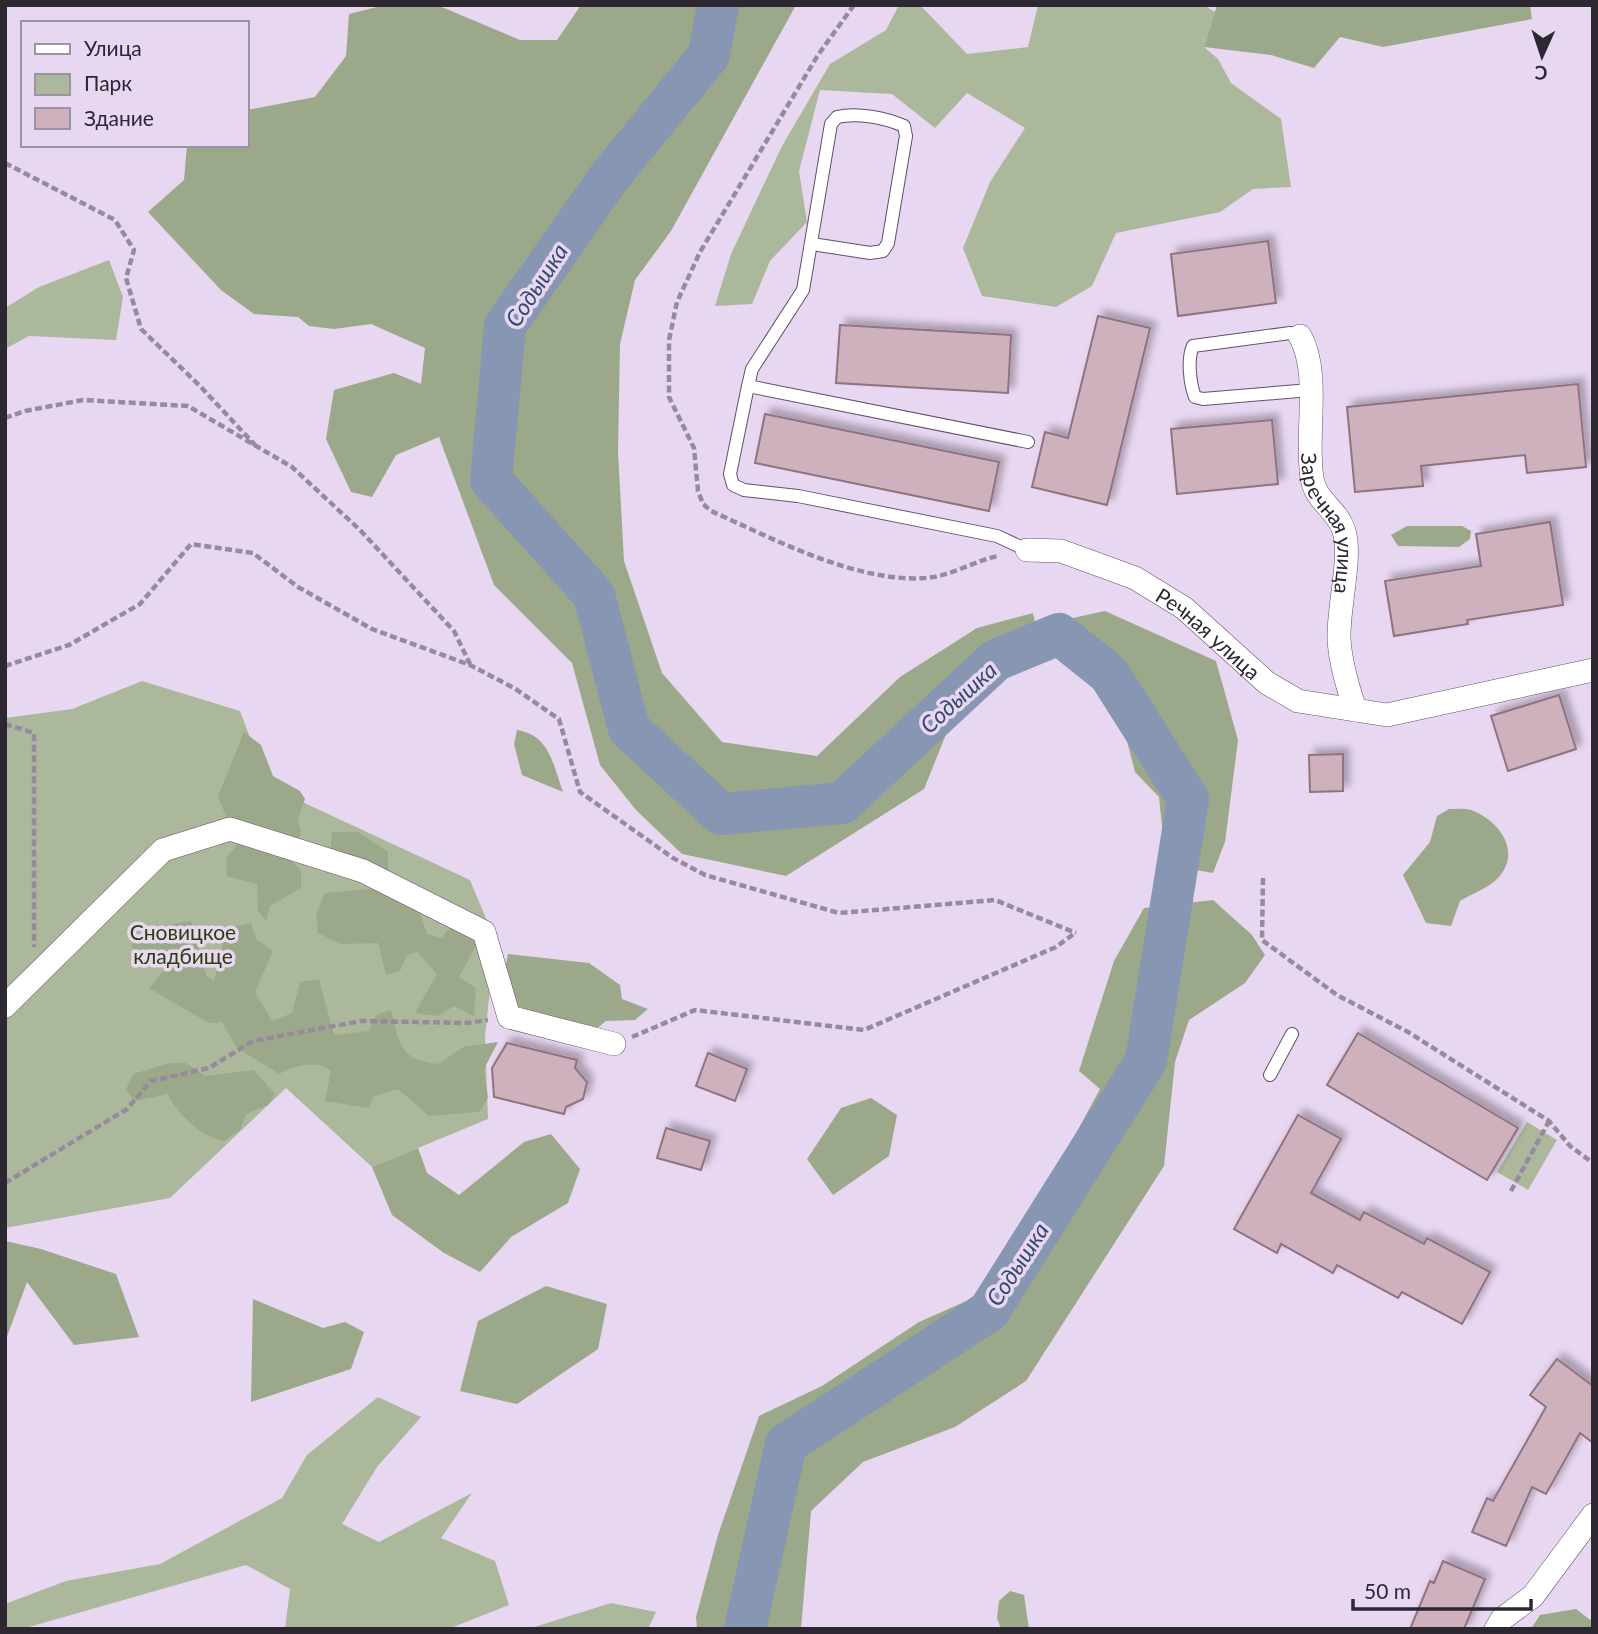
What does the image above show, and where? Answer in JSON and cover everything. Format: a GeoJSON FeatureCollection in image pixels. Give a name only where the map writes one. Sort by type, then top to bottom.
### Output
{"type":"FeatureCollection","features":[{"type":"Feature","properties":{"kind":"street","name":"Заречная улица"},"geometry":{"type":"LineString","coordinates":[[1300,336],[1304,344],[1310,390],[1312,479],[1319,499],[1336,515],[1345,533],[1339,638],[1344,672],[1355,710]]}},
{"type":"Feature","properties":{"kind":"street","name":"Речная улица"},"geometry":{"type":"LineString","coordinates":[[1027,550],[1061,551],[1135,578],[1184,608],[1267,683],[1298,701],[1387,715],[1593,670]]}},
{"type":"Feature","properties":{"kind":"street"},"geometry":{"type":"LineString","coordinates":[[5,1006],[163,850],[230,829],[363,871],[484,932],[509,1017],[614,1044]]}},
{"type":"Feature","properties":{"kind":"street"},"geometry":{"type":"LineString","coordinates":[[1496,1629],[1502,1619],[1533,1596],[1593,1516]]}},
{"type":"Feature","properties":{"kind":"lane"},"geometry":{"type":"LineString","coordinates":[[812,244],[870,253],[883,251],[888,243],[906,136],[904,127],[894,122],[848,114],[837,117],[831,124],[803,290],[752,369],[730,474],[733,485],[744,490],[798,496],[997,536],[1027,550]]}},
{"type":"Feature","properties":{"kind":"lane"},"geometry":{"type":"LineString","coordinates":[[1300,336],[1290,333],[1193,346],[1190,353],[1192,390],[1195,397],[1203,399],[1310,390]]}},
{"type":"Feature","properties":{"kind":"lane"},"geometry":{"type":"LineString","coordinates":[[748,386],[1028,442]]}},
{"type":"Feature","properties":{"kind":"lane"},"geometry":{"type":"LineString","coordinates":[[1270,1075],[1292,1034]]}},
{"type":"Feature","properties":{"kind":"path"},"geometry":{"type":"LineString","coordinates":[[854,5],[818,55],[700,253],[677,302],[668,340],[669,397],[694,448],[698,491],[703,504],[711,511],[803,551],[864,571],[903,579],[930,578],[991,557],[1027,550]]}},
{"type":"Feature","properties":{"kind":"path"},"geometry":{"type":"LineString","coordinates":[[5,163],[115,220],[134,250],[126,278],[141,329],[200,386],[258,449]]}},
{"type":"Feature","properties":{"kind":"path"},"geometry":{"type":"LineString","coordinates":[[5,418],[25,411],[83,401],[188,406],[292,467],[360,530],[454,631],[470,665]]}},
{"type":"Feature","properties":{"kind":"path"},"geometry":{"type":"LineString","coordinates":[[5,666],[69,645],[140,604],[191,544],[253,553],[298,587],[372,629],[470,665],[514,688],[559,719],[580,792],[673,858],[705,875],[839,912],[995,900],[1076,933],[1056,947],[864,1030],[695,1010],[614,1044]]}},
{"type":"Feature","properties":{"kind":"path"},"geometry":{"type":"LineString","coordinates":[[5,724],[34,733],[33,977]]}},
{"type":"Feature","properties":{"kind":"path"},"geometry":{"type":"LineString","coordinates":[[1263,878],[1262,940],[1338,995],[1408,1032],[1549,1121],[1570,1146],[1593,1163]]}},
{"type":"Feature","properties":{"kind":"path"},"geometry":{"type":"LineString","coordinates":[[5,1183],[127,1109],[151,1081],[209,1068],[253,1041],[361,1021],[467,1023],[509,1017]]}},
{"type":"Feature","properties":{"kind":"path"},"geometry":{"type":"LineString","coordinates":[[1511,1191],[1549,1121]]}},
{"type":"Feature","properties":{"kind":"green space"},"geometry":{"type":"Polygon","coordinates":[[[385,5],[437,5],[520,40],[557,40],[581,5],[796,5],[671,231],[635,280],[620,344],[618,452],[624,561],[662,673],[722,742],[817,756],[900,677],[977,628],[1033,613],[1037,632],[980,650],[924,789],[786,876],[682,854],[636,810],[600,765],[572,663],[494,585],[439,437],[396,455],[372,497],[351,492],[326,439],[334,390],[394,373],[421,384],[425,348],[371,324],[334,329],[309,326],[298,317],[254,314],[221,290],[148,212],[184,180],[187,147],[248,147],[248,110],[315,97],[346,56],[349,14],[385,5]]]}},
{"type":"Feature","properties":{"kind":"green space"},"geometry":{"type":"Polygon","coordinates":[[[899,5],[920,5],[967,54],[1028,47],[1038,5],[1204,5],[1215,12],[1204,47],[1218,59],[1231,83],[1281,119],[1291,187],[1253,189],[1220,212],[1116,233],[1092,286],[1056,307],[982,296],[963,248],[990,182],[1025,128],[967,93],[935,128],[892,94],[820,90],[799,171],[807,222],[770,261],[752,304],[715,306],[731,254],[782,146],[830,64],[886,30],[899,5]]]}},
{"type":"Feature","properties":{"kind":"green space"},"geometry":{"type":"Polygon","coordinates":[[[1217,5],[1530,5],[1532,19],[1383,47],[1340,37],[1314,68],[1271,55],[1204,47],[1217,5]]]}},
{"type":"Feature","properties":{"kind":"green space"},"geometry":{"type":"Polygon","coordinates":[[[109,260],[123,297],[116,340],[29,336],[5,349],[5,308],[39,287],[109,260]]]}},
{"type":"Feature","properties":{"kind":"green space"},"geometry":{"type":"Polygon","coordinates":[[[1407,526],[1462,526],[1471,531],[1470,539],[1459,547],[1398,546],[1391,535],[1407,526]]]}},
{"type":"Feature","properties":{"kind":"green space"},"geometry":{"type":"Polygon","coordinates":[[[1105,611],[1216,661],[1238,740],[1225,842],[1213,873],[1166,865],[1159,797],[1135,772],[1123,726],[1059,621],[1105,611]]]}},
{"type":"Feature","properties":{"kind":"green space","name":"Сновицкое кладбище"},"geometry":{"type":"Polygon","coordinates":[[[142,681],[240,711],[268,786],[470,880],[495,940],[485,1037],[488,1119],[372,1167],[286,1088],[170,1198],[5,1228],[5,718],[72,709],[142,681]]]}},
{"type":"Feature","properties":{"kind":"green space"},"geometry":{"type":"Polygon","coordinates":[[[517,730],[537,738],[549,753],[563,792],[522,775],[514,744],[517,730]]]}},
{"type":"Feature","properties":{"kind":"green space"},"geometry":{"type":"Polygon","coordinates":[[[244,732],[261,745],[273,776],[300,791],[305,799],[298,819],[301,834],[288,858],[301,870],[301,888],[270,906],[266,921],[258,911],[257,884],[227,876],[226,858],[237,845],[218,796],[244,732]]]}},
{"type":"Feature","properties":{"kind":"green space"},"geometry":{"type":"Polygon","coordinates":[[[1449,809],[1471,810],[1481,815],[1499,829],[1508,848],[1505,868],[1498,878],[1460,901],[1451,926],[1426,923],[1403,875],[1430,842],[1437,816],[1449,809]]]}},
{"type":"Feature","properties":{"kind":"green space"},"geometry":{"type":"Polygon","coordinates":[[[332,832],[358,832],[388,852],[388,886],[417,905],[427,934],[442,938],[459,915],[478,942],[459,977],[476,988],[474,1016],[454,1006],[438,1016],[415,1013],[437,974],[417,952],[407,955],[400,971],[386,975],[378,943],[341,944],[318,933],[316,914],[325,893],[370,889],[365,870],[330,854],[332,832]]]}},
{"type":"Feature","properties":{"kind":"green space"},"geometry":{"type":"Polygon","coordinates":[[[1213,900],[1252,935],[1265,955],[1245,983],[1189,1020],[1175,1062],[1164,1166],[1026,1381],[955,1427],[863,1462],[811,1511],[801,1629],[697,1629],[696,1617],[718,1535],[759,1416],[822,1386],[919,1322],[980,1295],[1048,1185],[1100,1089],[1079,1071],[1114,961],[1144,908],[1213,900]]]}},
{"type":"Feature","properties":{"kind":"green space"},"geometry":{"type":"Polygon","coordinates":[[[191,921],[206,976],[214,981],[227,928],[251,923],[256,939],[273,951],[255,992],[272,1021],[292,1013],[300,982],[319,979],[334,1035],[369,1031],[376,1015],[391,1010],[403,1049],[416,1059],[426,1062],[439,1064],[463,1047],[498,1042],[484,1069],[488,1098],[479,1112],[429,1116],[398,1089],[374,1096],[368,1108],[325,1101],[331,1071],[319,1065],[299,1066],[279,1074],[237,1048],[222,1022],[209,1023],[149,988],[174,958],[133,952],[132,944],[157,927],[191,921]]]}},
{"type":"Feature","properties":{"kind":"green space"},"geometry":{"type":"Polygon","coordinates":[[[508,954],[589,963],[620,985],[622,999],[648,1009],[635,1020],[606,1021],[595,1030],[517,1018],[501,987],[508,954]]]}},
{"type":"Feature","properties":{"kind":"green space"},"geometry":{"type":"Polygon","coordinates":[[[170,1063],[186,1063],[205,1076],[254,1070],[275,1094],[268,1105],[246,1114],[240,1130],[224,1141],[216,1139],[191,1124],[168,1094],[134,1101],[126,1089],[133,1074],[170,1063]]]}},
{"type":"Feature","properties":{"kind":"green space"},"geometry":{"type":"Polygon","coordinates":[[[871,1098],[897,1115],[889,1156],[833,1195],[807,1159],[841,1108],[871,1098]]]}},
{"type":"Feature","properties":{"kind":"green space"},"geometry":{"type":"Polygon","coordinates":[[[1527,1122],[1557,1140],[1528,1190],[1497,1172],[1527,1122]]]}},
{"type":"Feature","properties":{"kind":"green space"},"geometry":{"type":"Polygon","coordinates":[[[551,1134],[580,1169],[568,1203],[511,1237],[480,1272],[444,1253],[392,1215],[372,1167],[418,1148],[427,1173],[459,1195],[524,1142],[551,1134]]]}},
{"type":"Feature","properties":{"kind":"green space"},"geometry":{"type":"Polygon","coordinates":[[[5,1241],[41,1249],[116,1274],[139,1337],[74,1345],[27,1282],[5,1342],[5,1241]]]}},
{"type":"Feature","properties":{"kind":"green space"},"geometry":{"type":"Polygon","coordinates":[[[546,1286],[607,1304],[598,1349],[517,1404],[460,1391],[478,1321],[546,1286]]]}},
{"type":"Feature","properties":{"kind":"green space"},"geometry":{"type":"Polygon","coordinates":[[[253,1299],[323,1328],[345,1322],[364,1332],[351,1369],[251,1402],[253,1299]]]}},
{"type":"Feature","properties":{"kind":"green space"},"geometry":{"type":"Polygon","coordinates":[[[378,1397],[421,1417],[377,1467],[342,1524],[379,1542],[472,1493],[441,1538],[495,1561],[509,1605],[448,1629],[285,1629],[290,1589],[246,1565],[22,1629],[5,1629],[5,1604],[66,1581],[160,1564],[282,1498],[307,1455],[378,1397]]]}},
{"type":"Feature","properties":{"kind":"green space"},"geometry":{"type":"Polygon","coordinates":[[[1010,1591],[1024,1595],[1029,1629],[1001,1629],[997,1618],[999,1601],[1010,1591]]]}},
{"type":"Feature","properties":{"kind":"green space"},"geometry":{"type":"Polygon","coordinates":[[[611,1603],[656,1612],[648,1629],[528,1629],[611,1603]]]}},
{"type":"Feature","properties":{"kind":"green space"},"geometry":{"type":"Polygon","coordinates":[[[1576,1609],[1593,1622],[1593,1629],[1531,1629],[1540,1615],[1576,1609]]]}},
{"type":"Feature","properties":{"kind":"building"},"geometry":{"type":"Polygon","coordinates":[[[1268,241],[1276,303],[1178,316],[1171,254],[1268,241]]]}},
{"type":"Feature","properties":{"kind":"building"},"geometry":{"type":"Polygon","coordinates":[[[1098,316],[1150,328],[1107,505],[1032,487],[1045,432],[1068,438],[1098,316]]]}},
{"type":"Feature","properties":{"kind":"building"},"geometry":{"type":"Polygon","coordinates":[[[840,325],[1011,335],[1008,393],[836,383],[840,325]]]}},
{"type":"Feature","properties":{"kind":"building"},"geometry":{"type":"Polygon","coordinates":[[[1578,384],[1586,467],[1527,473],[1525,455],[1421,466],[1423,486],[1355,492],[1347,407],[1578,384]]]}},
{"type":"Feature","properties":{"kind":"building"},"geometry":{"type":"Polygon","coordinates":[[[765,414],[999,462],[989,511],[755,463],[765,414]]]}},
{"type":"Feature","properties":{"kind":"building"},"geometry":{"type":"Polygon","coordinates":[[[1272,420],[1278,484],[1177,494],[1171,429],[1272,420]]]}},
{"type":"Feature","properties":{"kind":"building"},"geometry":{"type":"Polygon","coordinates":[[[1550,522],[1563,605],[1467,620],[1468,624],[1394,636],[1385,581],[1481,566],[1476,534],[1550,522]]]}},
{"type":"Feature","properties":{"kind":"building"},"geometry":{"type":"Polygon","coordinates":[[[1559,695],[1576,749],[1508,771],[1491,716],[1559,695]]]}},
{"type":"Feature","properties":{"kind":"building"},"geometry":{"type":"Polygon","coordinates":[[[1343,754],[1343,791],[1310,792],[1309,755],[1343,754]]]}},
{"type":"Feature","properties":{"kind":"building"},"geometry":{"type":"Polygon","coordinates":[[[1358,1033],[1518,1128],[1487,1180],[1327,1085],[1358,1033]]]}},
{"type":"Feature","properties":{"kind":"building"},"geometry":{"type":"Polygon","coordinates":[[[507,1043],[577,1060],[575,1068],[587,1082],[583,1099],[566,1107],[564,1114],[494,1097],[492,1068],[507,1043]]]}},
{"type":"Feature","properties":{"kind":"building"},"geometry":{"type":"Polygon","coordinates":[[[708,1053],[747,1069],[735,1101],[696,1086],[708,1053]]]}},
{"type":"Feature","properties":{"kind":"building"},"geometry":{"type":"Polygon","coordinates":[[[1298,1115],[1341,1139],[1311,1193],[1360,1220],[1364,1212],[1424,1244],[1427,1238],[1490,1272],[1462,1324],[1402,1292],[1398,1298],[1337,1265],[1333,1273],[1281,1244],[1277,1253],[1234,1229],[1298,1115]]]}},
{"type":"Feature","properties":{"kind":"building"},"geometry":{"type":"Polygon","coordinates":[[[666,1128],[710,1141],[701,1170],[657,1158],[666,1128]]]}},
{"type":"Feature","properties":{"kind":"building"},"geometry":{"type":"Polygon","coordinates":[[[1557,1359],[1593,1386],[1593,1443],[1580,1433],[1546,1494],[1532,1487],[1506,1546],[1472,1532],[1487,1498],[1493,1501],[1546,1407],[1530,1395],[1557,1359]]]}},
{"type":"Feature","properties":{"kind":"building"},"geometry":{"type":"Polygon","coordinates":[[[1443,1561],[1485,1579],[1464,1629],[1410,1629],[1430,1581],[1434,1583],[1443,1561]]]}},
{"type":"Feature","properties":{"kind":"waterway","name":"Содышка"},"geometry":{"type":"LineString","coordinates":[[718,5],[709,55],[610,176],[505,326],[491,480],[594,595],[629,729],[721,814],[842,803],[996,660],[1059,634],[1109,674],[1188,799],[1146,1061],[989,1311],[786,1444],[745,1629]]}}]}
